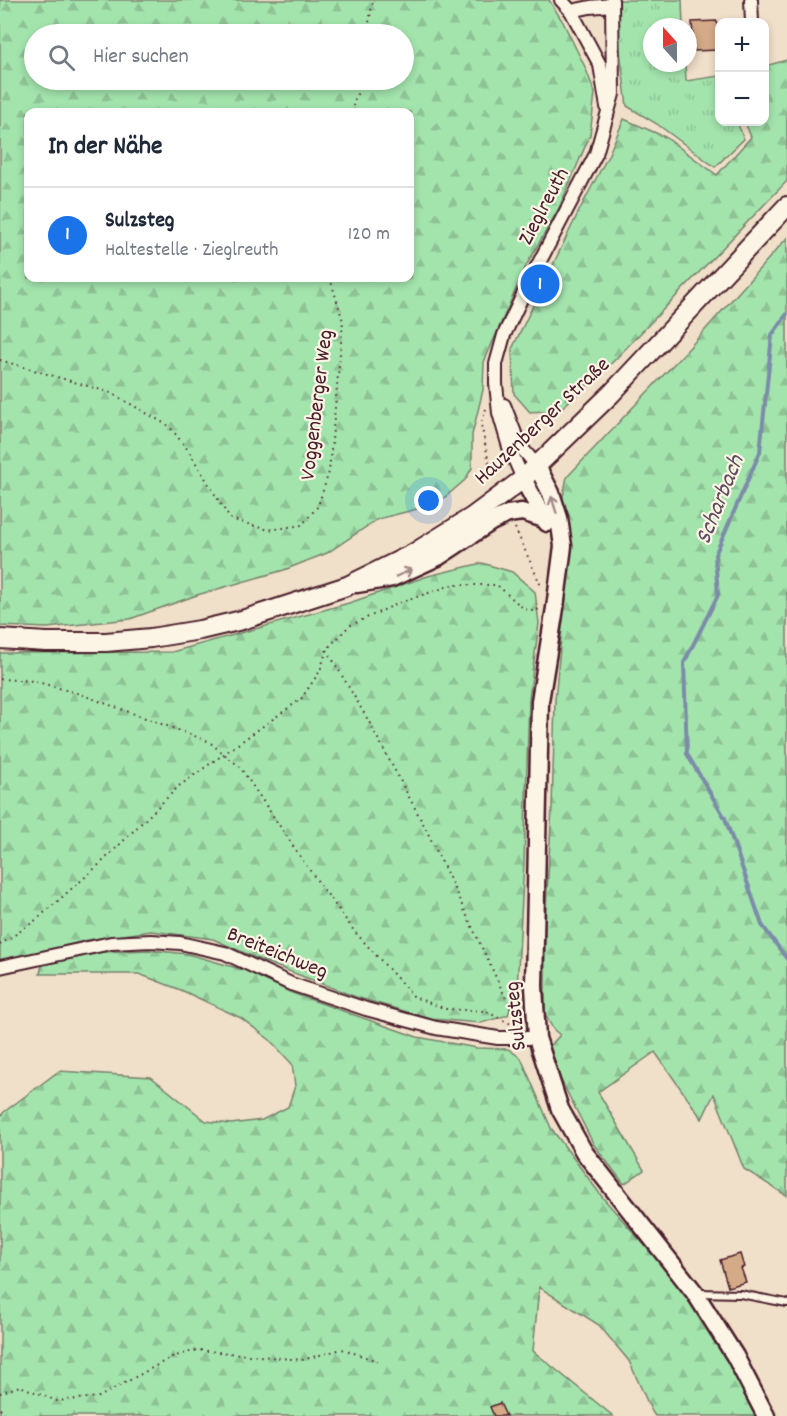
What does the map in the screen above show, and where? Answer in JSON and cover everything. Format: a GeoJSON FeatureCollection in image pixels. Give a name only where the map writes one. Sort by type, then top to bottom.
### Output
{"type":"FeatureCollection","features":[{"type":"Feature","properties":{"kind":"main road","name":"Hauzenberger Straße"},"geometry":{"type":"LineString","coordinates":[[0,639],[106,642],[200,630],[242,620],[347,586],[424,547],[472,518],[537,466],[611,394],[787,206]]}},
{"type":"Feature","properties":{"kind":"street","name":"Zieglreuth"},"geometry":{"type":"LineString","coordinates":[[561,0],[570,11],[600,65],[608,116]]}},
{"type":"Feature","properties":{"kind":"street"},"geometry":{"type":"LineString","coordinates":[[751,0],[752,18]]}},
{"type":"Feature","properties":{"kind":"street","name":"Zieglreuth"},"geometry":{"type":"LineString","coordinates":[[523,479],[509,447],[499,413],[496,363],[504,335],[530,280],[596,154],[613,94],[612,3],[570,11]]}},
{"type":"Feature","properties":{"kind":"street","name":"Zieglreuth"},"geometry":{"type":"LineString","coordinates":[[496,384],[520,446],[537,466]]}},
{"type":"Feature","properties":{"kind":"street","name":"Sulzsteg"},"geometry":{"type":"LineString","coordinates":[[537,466],[551,493],[559,518],[563,546],[540,701],[534,986],[537,1038],[560,1108],[584,1152],[695,1293],[735,1356],[766,1416]]}},
{"type":"Feature","properties":{"kind":"street"},"geometry":{"type":"LineString","coordinates":[[523,479],[544,519],[563,546]]}},
{"type":"Feature","properties":{"kind":"street"},"geometry":{"type":"LineString","coordinates":[[347,586],[392,578],[438,557],[491,522],[508,514],[522,512],[544,519]]}},
{"type":"Feature","properties":{"kind":"street","name":"Breiteichweg"},"geometry":{"type":"LineString","coordinates":[[0,967],[111,943],[151,941],[180,943],[225,953],[291,984],[366,1010],[436,1028],[498,1038],[537,1038]]}},
{"type":"Feature","properties":{"kind":"lane"},"geometry":{"type":"LineString","coordinates":[[695,1293],[740,1294],[781,1300],[787,1303]]}},
{"type":"Feature","properties":{"kind":"path"},"geometry":{"type":"LineString","coordinates":[[369,24],[373,0]]}},
{"type":"Feature","properties":{"kind":"path"},"geometry":{"type":"LineString","coordinates":[[352,108],[358,90]]}},
{"type":"Feature","properties":{"kind":"path","name":"Voggenberger Weg"},"geometry":{"type":"LineString","coordinates":[[0,360],[111,393],[169,426],[188,450],[230,519],[269,530],[302,525],[318,506],[329,472],[343,321],[331,282]]}},
{"type":"Feature","properties":{"kind":"path"},"geometry":{"type":"LineString","coordinates":[[490,468],[482,424],[488,401],[496,384]]}},
{"type":"Feature","properties":{"kind":"path"},"geometry":{"type":"LineString","coordinates":[[514,527],[543,590]]}},
{"type":"Feature","properties":{"kind":"path"},"geometry":{"type":"LineString","coordinates":[[0,945],[36,920],[100,863],[179,786],[301,699],[320,671],[327,649],[349,626],[399,603],[452,585],[497,585],[523,608],[531,611],[541,609]]}},
{"type":"Feature","properties":{"kind":"path"},"geometry":{"type":"LineString","coordinates":[[0,679],[34,681],[80,694],[208,741],[240,767],[308,868],[356,932],[414,998],[446,1009],[484,1011],[521,1030],[426,829],[327,649]]}},
{"type":"Feature","properties":{"kind":"path"},"geometry":{"type":"LineString","coordinates":[[0,1393],[20,1386],[57,1401],[99,1397],[172,1357],[197,1350],[302,1360],[342,1349],[380,1362]]}},
{"type":"Feature","properties":{"kind":"path"},"geometry":{"type":"LineString","coordinates":[[0,1409],[7,1416]]}},
{"type":"Feature","properties":{"kind":"green space"},"geometry":{"type":"Polygon","coordinates":[[[0,0],[549,0],[563,22],[595,93],[590,135],[559,208],[526,266],[484,362],[483,390],[472,435],[472,468],[465,480],[437,504],[378,519],[327,553],[284,570],[197,595],[130,619],[47,628],[0,626],[0,0]]]}},
{"type":"Feature","properties":{"kind":"green space"},"geometry":{"type":"Polygon","coordinates":[[[618,0],[682,0],[683,18],[643,18],[643,72],[686,72],[686,81],[715,77],[715,126],[739,126],[744,139],[715,167],[657,124],[627,106],[618,35],[618,0]]]}},
{"type":"Feature","properties":{"kind":"green space"},"geometry":{"type":"Polygon","coordinates":[[[787,60],[787,181],[604,371],[559,410],[530,412],[514,394],[512,349],[608,156],[624,119],[665,137],[717,175],[751,137],[747,126],[769,126],[769,65],[787,60]]]}},
{"type":"Feature","properties":{"kind":"green space"},"geometry":{"type":"Polygon","coordinates":[[[787,238],[787,1196],[744,1169],[714,1094],[702,1119],[655,1052],[598,1092],[644,1170],[624,1184],[594,1145],[560,1078],[550,1046],[560,1035],[553,1029],[545,1014],[545,925],[555,700],[567,576],[567,523],[562,501],[567,477],[690,347],[787,238]]]}},
{"type":"Feature","properties":{"kind":"green space"},"geometry":{"type":"Polygon","coordinates":[[[482,563],[512,572],[535,592],[539,623],[529,699],[517,988],[508,1015],[481,1023],[431,1019],[356,997],[213,939],[151,931],[88,940],[0,962],[0,653],[172,652],[349,603],[428,576],[482,563]]]}},
{"type":"Feature","properties":{"kind":"green space"},"geometry":{"type":"Polygon","coordinates":[[[148,950],[188,954],[244,970],[292,993],[417,1037],[477,1048],[508,1049],[521,1058],[551,1128],[603,1198],[669,1273],[718,1343],[755,1416],[655,1416],[629,1361],[599,1325],[539,1287],[533,1351],[613,1416],[0,1416],[0,1117],[4,1112],[59,1071],[151,1077],[206,1121],[231,1124],[262,1120],[288,1107],[295,1086],[292,1064],[270,1040],[241,1018],[181,990],[139,974],[40,974],[42,965],[103,952],[148,950]]]}},
{"type":"Feature","properties":{"kind":"building"},"geometry":{"type":"Polygon","coordinates":[[[715,21],[715,50],[697,51],[697,22],[715,21]]]}},
{"type":"Feature","properties":{"kind":"building"},"geometry":{"type":"Polygon","coordinates":[[[740,1254],[744,1267],[741,1268],[746,1282],[728,1287],[720,1260],[740,1254]]]}},
{"type":"Feature","properties":{"kind":"building"},"geometry":{"type":"Polygon","coordinates":[[[500,1403],[506,1416],[494,1416],[490,1407],[500,1403]]]}},
{"type":"Feature","properties":{"kind":"waterway","name":"Scharbach"},"geometry":{"type":"LineString","coordinates":[[787,314],[772,335],[760,452],[715,555],[718,595],[684,663],[687,754],[725,818],[762,925],[787,959]]}},
{"type":"Feature","properties":{"kind":"place","name":"Sulzsteg"},"geometry":{"type":"Point","coordinates":[540,284]}}]}
